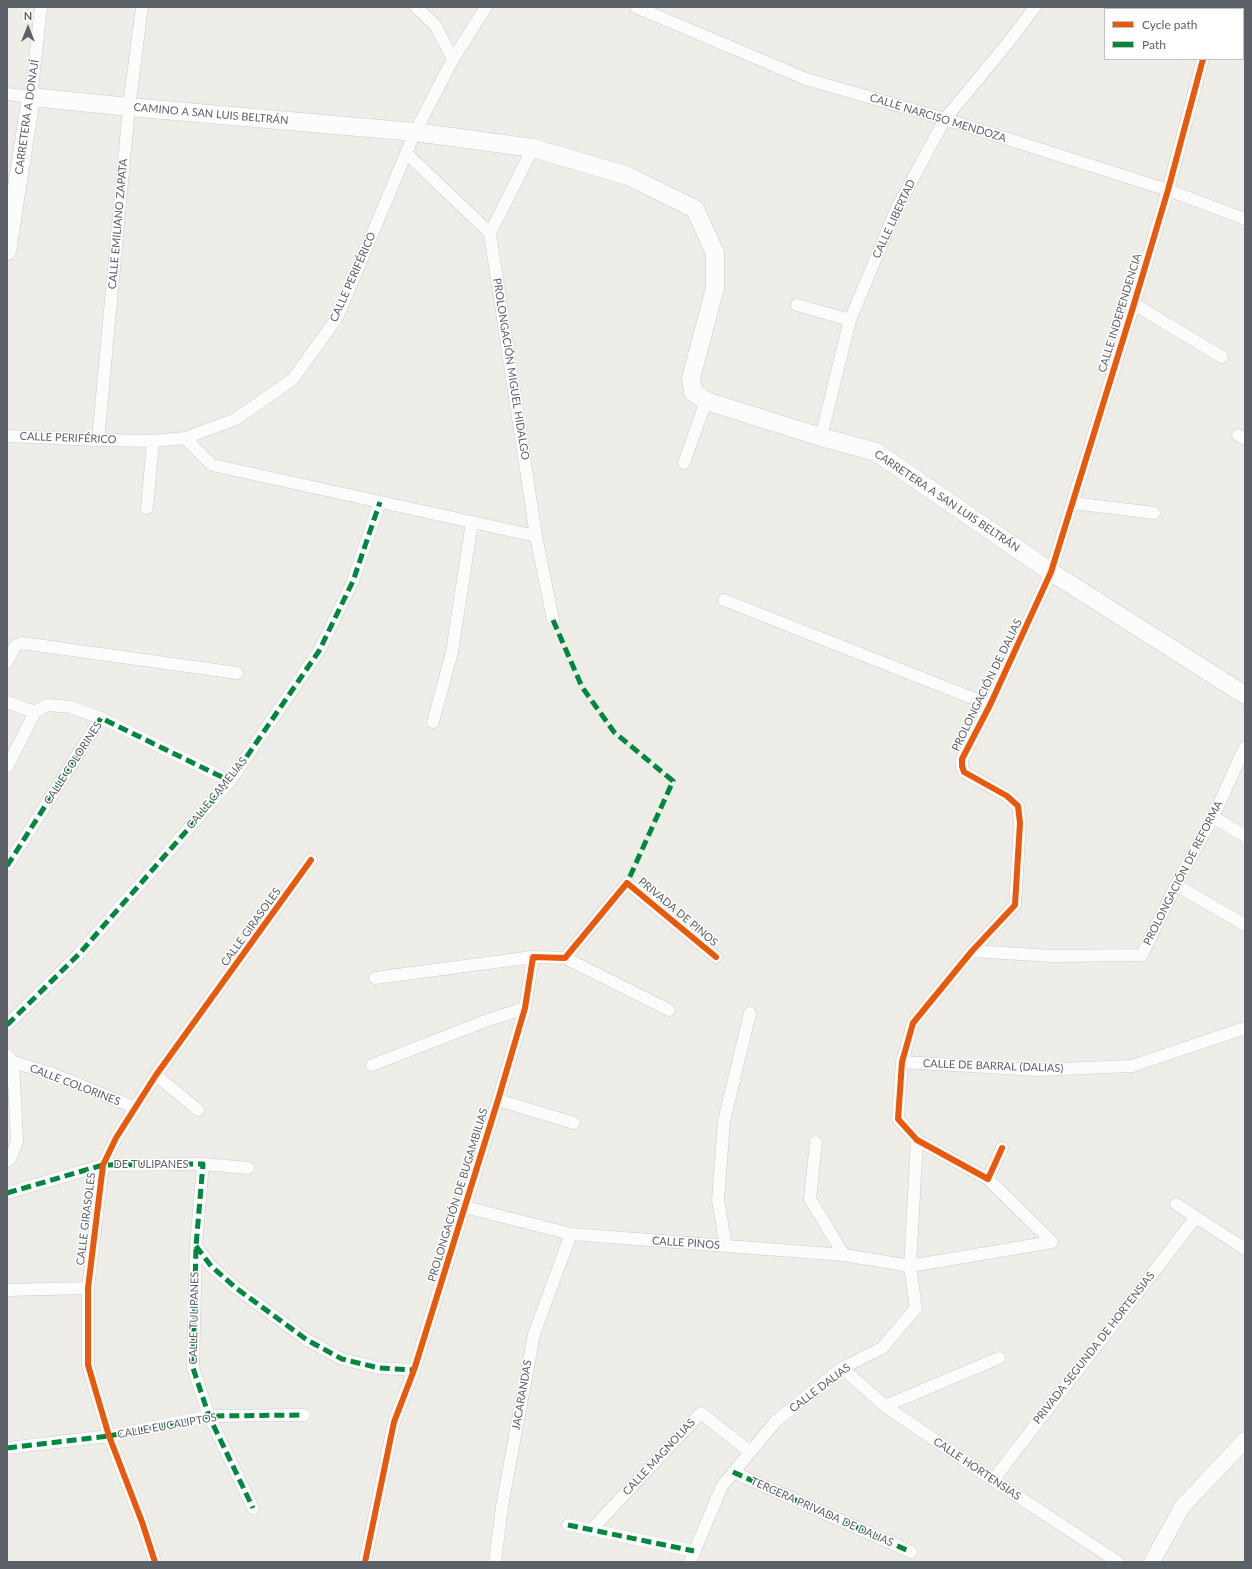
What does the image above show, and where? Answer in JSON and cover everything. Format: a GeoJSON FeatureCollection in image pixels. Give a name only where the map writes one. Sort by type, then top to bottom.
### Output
{"type":"FeatureCollection","features":[{"type":"Feature","properties":{"kind":"main road","name":"CAMINO A SAN LUIS BELTRÁN"},"geometry":{"type":"LineString","coordinates":[[31,97],[415,132]]}},
{"type":"Feature","properties":{"kind":"main road","name":"CARRETERA A DONAJÍ"},"geometry":{"type":"LineString","coordinates":[[7,250],[31,97]]}},
{"type":"Feature","properties":{"kind":"main road","name":"CARRETERA A SAN LUIS BELTRÁN"},"geometry":{"type":"LineString","coordinates":[[415,132],[533,148],[628,176],[695,209],[715,253],[715,288],[691,378],[693,392],[706,401],[820,437],[876,452],[1052,572],[1245,695]]}},
{"type":"Feature","properties":{"kind":"street","name":"CARRETERA A DONAJÍ"},"geometry":{"type":"LineString","coordinates":[[31,97],[41,7]]}},
{"type":"Feature","properties":{"kind":"street","name":"CALLE EMILIANO ZAPATA"},"geometry":{"type":"LineString","coordinates":[[98,440],[129,107],[142,7]]}},
{"type":"Feature","properties":{"kind":"street"},"geometry":{"type":"LineString","coordinates":[[416,7],[436,25],[454,60]]}},
{"type":"Feature","properties":{"kind":"street","name":"CALLE PERIFÉRICO"},"geometry":{"type":"LineString","coordinates":[[7,436],[153,441],[184,438],[236,419],[293,379],[337,318],[415,132],[454,60],[486,7]]}},
{"type":"Feature","properties":{"kind":"street","name":"CALLE NARCISO MENDOZA"},"geometry":{"type":"LineString","coordinates":[[636,7],[806,79],[945,119],[1168,190],[1245,219]]}},
{"type":"Feature","properties":{"kind":"street","name":"CALLE LIBERTAD"},"geometry":{"type":"LineString","coordinates":[[820,437],[850,320],[897,208],[945,119],[1011,39],[1030,8]]}},
{"type":"Feature","properties":{"kind":"street","name":"CALLE INDEPENDENCIA"},"geometry":{"type":"LineString","coordinates":[[1052,572],[1168,190],[1204,60]]}},
{"type":"Feature","properties":{"kind":"street","name":"CAMINO A SAN LUIS BELTRÁN"},"geometry":{"type":"LineString","coordinates":[[7,94],[31,97]]}},
{"type":"Feature","properties":{"kind":"street"},"geometry":{"type":"LineString","coordinates":[[406,153],[490,233],[533,148]]}},
{"type":"Feature","properties":{"kind":"street","name":"PROLONGACIÓN MIGUEL HIDALGO"},"geometry":{"type":"LineString","coordinates":[[490,233],[536,536],[553,620]]}},
{"type":"Feature","properties":{"kind":"street"},"geometry":{"type":"LineString","coordinates":[[1134,304],[1222,357]]}},
{"type":"Feature","properties":{"kind":"street"},"geometry":{"type":"LineString","coordinates":[[797,305],[850,320]]}},
{"type":"Feature","properties":{"kind":"street"},"geometry":{"type":"LineString","coordinates":[[684,463],[706,401]]}},
{"type":"Feature","properties":{"kind":"street"},"geometry":{"type":"LineString","coordinates":[[184,438],[212,465],[536,536]]}},
{"type":"Feature","properties":{"kind":"street"},"geometry":{"type":"LineString","coordinates":[[147,508],[153,441]]}},
{"type":"Feature","properties":{"kind":"street","name":"CALLE CAMELIAS"},"geometry":{"type":"LineString","coordinates":[[7,1025],[79,954],[230,781],[319,651],[353,581],[380,502]]}},
{"type":"Feature","properties":{"kind":"street"},"geometry":{"type":"LineString","coordinates":[[1073,502],[1154,514]]}},
{"type":"Feature","properties":{"kind":"street"},"geometry":{"type":"LineString","coordinates":[[433,722],[452,652],[472,522]]}},
{"type":"Feature","properties":{"kind":"street","name":"PROLONGACIÓN DE DALIAS"},"geometry":{"type":"LineString","coordinates":[[988,1179],[917,1140],[898,1119],[902,1062],[913,1023],[972,951],[1015,905],[1020,823],[1018,806],[1007,796],[964,772],[962,759],[990,705],[1052,572]]}},
{"type":"Feature","properties":{"kind":"street"},"geometry":{"type":"LineString","coordinates":[[724,600],[990,705]]}},
{"type":"Feature","properties":{"kind":"street"},"geometry":{"type":"LineString","coordinates":[[7,662],[15,646],[22,643],[237,673]]}},
{"type":"Feature","properties":{"kind":"street"},"geometry":{"type":"LineString","coordinates":[[7,702],[35,712]]}},
{"type":"Feature","properties":{"kind":"street"},"geometry":{"type":"LineString","coordinates":[[7,767],[35,712],[47,705],[71,707],[101,718]]}},
{"type":"Feature","properties":{"kind":"street","name":"CALLE COLORINES"},"geometry":{"type":"LineString","coordinates":[[7,866],[101,718],[230,781]]}},
{"type":"Feature","properties":{"kind":"street","name":"PROLONGACIÓN DE REFORMA"},"geometry":{"type":"LineString","coordinates":[[972,951],[1052,956],[1142,955],[1176,885],[1213,817],[1245,747]]}},
{"type":"Feature","properties":{"kind":"street"},"geometry":{"type":"LineString","coordinates":[[1213,817],[1245,836]]}},
{"type":"Feature","properties":{"kind":"street","name":"CALLE GIRASOLES"},"geometry":{"type":"LineString","coordinates":[[155,1562],[142,1522],[110,1436],[88,1365],[88,1288],[103,1165],[116,1138],[156,1075],[311,860]]}},
{"type":"Feature","properties":{"kind":"street","name":"PRIVADA DE PINOS"},"geometry":{"type":"LineString","coordinates":[[565,958],[627,883],[716,957]]}},
{"type":"Feature","properties":{"kind":"street"},"geometry":{"type":"LineString","coordinates":[[1176,885],[1245,925]]}},
{"type":"Feature","properties":{"kind":"street"},"geometry":{"type":"LineString","coordinates":[[375,978],[533,957],[565,958],[669,1010]]}},
{"type":"Feature","properties":{"kind":"street","name":"PROLONGACIÓN DE BUGAMBILIAS"},"geometry":{"type":"LineString","coordinates":[[365,1562],[394,1422],[414,1370],[466,1207],[498,1100],[524,1008],[533,957]]}},
{"type":"Feature","properties":{"kind":"street"},"geometry":{"type":"LineString","coordinates":[[372,1065],[488,1020],[524,1008]]}},
{"type":"Feature","properties":{"kind":"street"},"geometry":{"type":"LineString","coordinates":[[726,1246],[718,1200],[724,1121],[750,1013]]}},
{"type":"Feature","properties":{"kind":"street","name":"CALLE DE BARRAL (DALIAS)"},"geometry":{"type":"LineString","coordinates":[[902,1062],[1038,1070],[1132,1066],[1245,1028]]}},
{"type":"Feature","properties":{"kind":"street"},"geometry":{"type":"LineString","coordinates":[[7,1161],[11,1157],[17,1142],[10,1058]]}},
{"type":"Feature","properties":{"kind":"street","name":"CALLE COLORINES"},"geometry":{"type":"LineString","coordinates":[[10,1058],[136,1108]]}},
{"type":"Feature","properties":{"kind":"street"},"geometry":{"type":"LineString","coordinates":[[156,1075],[198,1110]]}},
{"type":"Feature","properties":{"kind":"street"},"geometry":{"type":"LineString","coordinates":[[498,1100],[574,1123]]}},
{"type":"Feature","properties":{"kind":"street","name":"CALLE DALIAS"},"geometry":{"type":"LineString","coordinates":[[692,1557],[722,1486],[776,1421],[842,1368],[882,1348],[916,1308],[910,1266],[917,1140]]}},
{"type":"Feature","properties":{"kind":"street"},"geometry":{"type":"LineString","coordinates":[[816,1142],[810,1199],[844,1255]]}},
{"type":"Feature","properties":{"kind":"street"},"geometry":{"type":"LineString","coordinates":[[988,1179],[1002,1148]]}},
{"type":"Feature","properties":{"kind":"street","name":"DE TULIPANES"},"geometry":{"type":"LineString","coordinates":[[7,1193],[103,1165],[203,1164],[248,1168]]}},
{"type":"Feature","properties":{"kind":"street","name":"CALLE TULIPANES"},"geometry":{"type":"LineString","coordinates":[[203,1164],[196,1246],[192,1368],[208,1416],[253,1508]]}},
{"type":"Feature","properties":{"kind":"street","name":"CALLE PINOS"},"geometry":{"type":"LineString","coordinates":[[466,1207],[571,1234],[844,1255],[910,1266],[1052,1242],[988,1179]]}},
{"type":"Feature","properties":{"kind":"street"},"geometry":{"type":"LineString","coordinates":[[1176,1204],[1245,1249]]}},
{"type":"Feature","properties":{"kind":"street","name":"PRIVADA SEGUNDA DE HORTENSIAS"},"geometry":{"type":"LineString","coordinates":[[993,1480],[1196,1217]]}},
{"type":"Feature","properties":{"kind":"street","name":"JACARANDAS"},"geometry":{"type":"LineString","coordinates":[[495,1562],[502,1506],[534,1334],[571,1234]]}},
{"type":"Feature","properties":{"kind":"street"},"geometry":{"type":"LineString","coordinates":[[196,1246],[210,1266],[269,1314],[307,1340],[342,1359],[379,1368],[414,1370]]}},
{"type":"Feature","properties":{"kind":"street"},"geometry":{"type":"LineString","coordinates":[[7,1290],[88,1288]]}},
{"type":"Feature","properties":{"kind":"street"},"geometry":{"type":"LineString","coordinates":[[885,1406],[999,1358]]}},
{"type":"Feature","properties":{"kind":"street","name":"CALLE HORTENSIAS"},"geometry":{"type":"LineString","coordinates":[[842,1368],[885,1406],[993,1480],[1118,1562]]}},
{"type":"Feature","properties":{"kind":"street","name":"CALLE MAGNOLIAS"},"geometry":{"type":"LineString","coordinates":[[591,1530],[701,1413],[750,1452]]}},
{"type":"Feature","properties":{"kind":"street","name":"CALLE EUCALIPTOS"},"geometry":{"type":"LineString","coordinates":[[7,1448],[110,1436],[208,1416],[304,1415]]}},
{"type":"Feature","properties":{"kind":"street"},"geometry":{"type":"LineString","coordinates":[[1152,1562],[1182,1507],[1245,1440]]}},
{"type":"Feature","properties":{"kind":"street","name":"TERCERA PRIVADA DE DALIAS"},"geometry":{"type":"LineString","coordinates":[[734,1472],[911,1552]]}},
{"type":"Feature","properties":{"kind":"street"},"geometry":{"type":"LineString","coordinates":[[568,1525],[692,1557]]}},
{"type":"Feature","properties":{"kind":"marked path"},"geometry":{"type":"LineString","coordinates":[[7,1025],[79,954],[230,781],[319,651],[353,581],[380,502]]}},
{"type":"Feature","properties":{"kind":"marked path"},"geometry":{"type":"LineString","coordinates":[[553,620],[582,687],[614,732],[673,781],[627,883]]}},
{"type":"Feature","properties":{"kind":"marked path"},"geometry":{"type":"LineString","coordinates":[[7,866],[101,718],[230,781]]}},
{"type":"Feature","properties":{"kind":"marked path"},"geometry":{"type":"LineString","coordinates":[[7,1193],[103,1165],[203,1164],[196,1246],[193,1368],[209,1416],[253,1508]]}},
{"type":"Feature","properties":{"kind":"marked path"},"geometry":{"type":"LineString","coordinates":[[196,1246],[211,1266],[236,1288],[307,1340],[342,1359],[379,1368],[414,1370]]}},
{"type":"Feature","properties":{"kind":"marked path"},"geometry":{"type":"LineString","coordinates":[[7,1448],[109,1436],[209,1416],[304,1415]]}},
{"type":"Feature","properties":{"kind":"marked path"},"geometry":{"type":"LineString","coordinates":[[733,1472],[911,1552]]}},
{"type":"Feature","properties":{"kind":"marked path"},"geometry":{"type":"LineString","coordinates":[[568,1525],[694,1551]]}},
{"type":"Feature","properties":{"kind":"cycle path"},"geometry":{"type":"LineString","coordinates":[[1002,1148],[988,1179],[917,1140],[898,1119],[902,1062],[913,1023],[972,951],[1015,905],[1020,823],[1018,806],[1007,796],[964,772],[962,759],[990,705],[1051,572],[1168,190],[1203,60]]}},
{"type":"Feature","properties":{"kind":"cycle path"},"geometry":{"type":"LineString","coordinates":[[155,1562],[142,1522],[109,1436],[88,1365],[88,1288],[103,1165],[116,1138],[156,1075],[311,860]]}},
{"type":"Feature","properties":{"kind":"cycle path"},"geometry":{"type":"LineString","coordinates":[[365,1562],[394,1422],[414,1370],[498,1100],[525,1008],[533,957],[565,958],[627,883],[716,957]]}}]}
